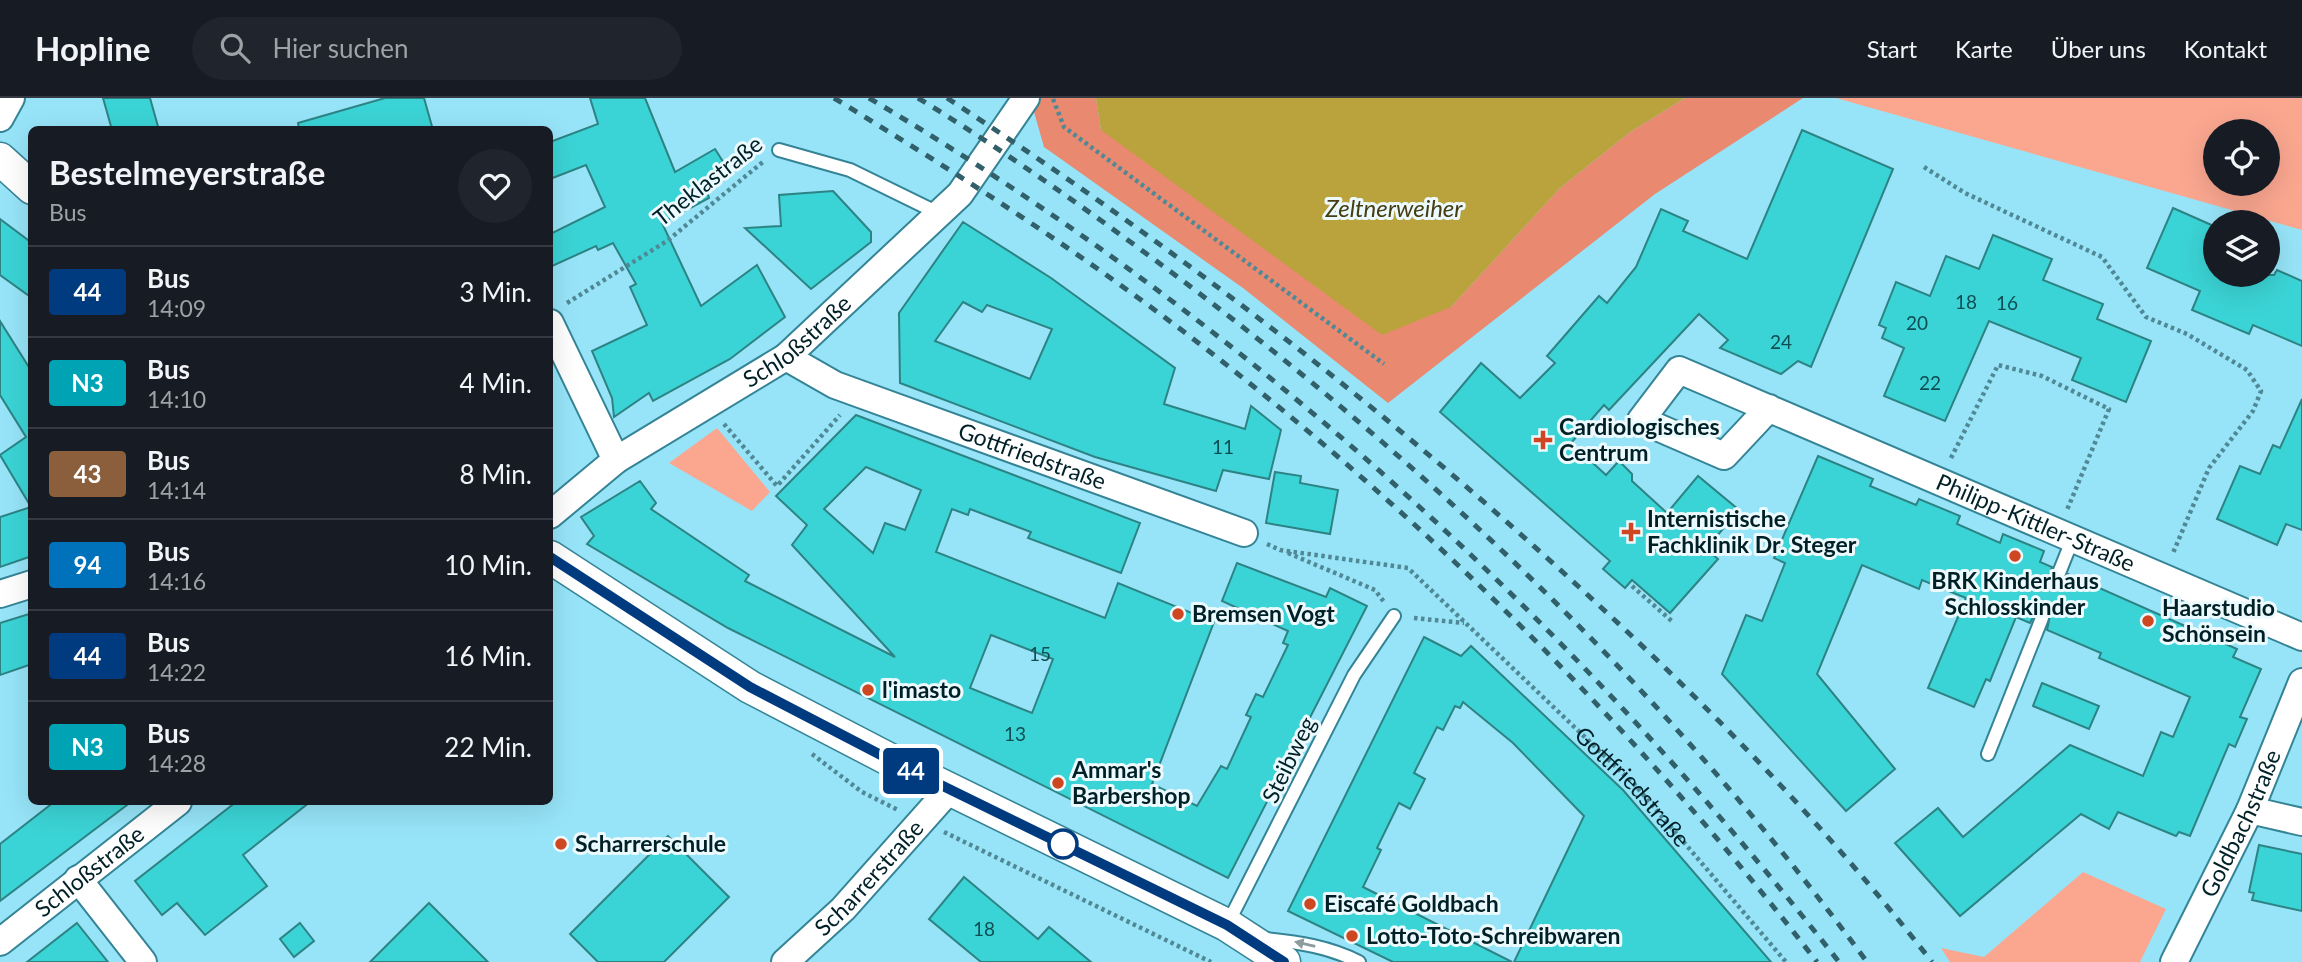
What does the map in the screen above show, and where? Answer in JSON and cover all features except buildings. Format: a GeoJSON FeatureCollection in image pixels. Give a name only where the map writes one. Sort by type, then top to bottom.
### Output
{"type":"FeatureCollection","features":[{"type":"Feature","properties":{"kind":"street"},"geometry":{"type":"LineString","coordinates":[[0,118],[10,98]]}},
{"type":"Feature","properties":{"kind":"street","name":"Schloßstraße"},"geometry":{"type":"LineString","coordinates":[[553,512],[616,460],[786,357],[960,194],[1026,98]]}},
{"type":"Feature","properties":{"kind":"street"},"geometry":{"type":"LineString","coordinates":[[0,159],[28,184]]}},
{"type":"Feature","properties":{"kind":"street"},"geometry":{"type":"LineString","coordinates":[[554,314],[616,460]]}},
{"type":"Feature","properties":{"kind":"street","name":"Gottfriedstraße"},"geometry":{"type":"LineString","coordinates":[[786,357],[835,385],[1244,533]]}},
{"type":"Feature","properties":{"kind":"street","name":"Philipp-Kittler-Straße"},"geometry":{"type":"LineString","coordinates":[[1769,408],[2302,637]]}},
{"type":"Feature","properties":{"kind":"street"},"geometry":{"type":"LineString","coordinates":[[553,559],[750,687],[949,790],[1238,932],[1284,962]]}},
{"type":"Feature","properties":{"kind":"street"},"geometry":{"type":"LineString","coordinates":[[0,594],[28,584]]}},
{"type":"Feature","properties":{"kind":"street","name":"Goldbachstraße"},"geometry":{"type":"LineString","coordinates":[[2174,962],[2250,810],[2302,682]]}},
{"type":"Feature","properties":{"kind":"street","name":"Scharrerstraße"},"geometry":{"type":"LineString","coordinates":[[785,962],[843,909],[949,790]]}},
{"type":"Feature","properties":{"kind":"street","name":"Schloßstraße"},"geometry":{"type":"LineString","coordinates":[[0,942],[174,805]]}},
{"type":"Feature","properties":{"kind":"street"},"geometry":{"type":"LineString","coordinates":[[2250,810],[2302,822]]}},
{"type":"Feature","properties":{"kind":"street"},"geometry":{"type":"LineString","coordinates":[[78,879],[143,962]]}},
{"type":"Feature","properties":{"kind":"lane","name":"Theklastraße"},"geometry":{"type":"LineString","coordinates":[[779,150],[850,170],[940,214]]}},
{"type":"Feature","properties":{"kind":"lane"},"geometry":{"type":"LineString","coordinates":[[2057,578],[2065,535]]}},
{"type":"Feature","properties":{"kind":"lane","name":"Steibweg"},"geometry":{"type":"LineString","coordinates":[[1238,932],[1354,675],[1394,616]]}},
{"type":"Feature","properties":{"kind":"lane"},"geometry":{"type":"LineString","coordinates":[[1987,754],[2042,618]]}},
{"type":"Feature","properties":{"kind":"lane"},"geometry":{"type":"LineString","coordinates":[[1238,932],[1341,952],[1359,962]]}},
{"type":"Feature","properties":{"kind":"path"},"geometry":{"type":"LineString","coordinates":[[1052,98],[1064,127],[1384,365]]}},
{"type":"Feature","properties":{"kind":"path","name":"Theklastraße"},"geometry":{"type":"LineString","coordinates":[[554,314],[667,241],[779,150]]}},
{"type":"Feature","properties":{"kind":"path"},"geometry":{"type":"LineString","coordinates":[[1924,167],[1965,193],[2102,257],[2146,317],[2187,334],[2246,370],[2261,391],[2253,411],[2209,468],[2164,576]]}},
{"type":"Feature","properties":{"kind":"path"},"geometry":{"type":"LineString","coordinates":[[1939,480],[1998,365],[2042,376],[2109,409],[2065,535]]}},
{"type":"Feature","properties":{"kind":"path"},"geometry":{"type":"LineString","coordinates":[[708,404],[777,486],[859,394]]}},
{"type":"Feature","properties":{"kind":"path","name":"Gottfriedstraße"},"geometry":{"type":"LineString","coordinates":[[1244,533],[1375,590],[1394,616]]}},
{"type":"Feature","properties":{"kind":"path","name":"Gottfriedstraße"},"geometry":{"type":"LineString","coordinates":[[1280,550],[1408,568],[1635,785],[1786,962]]}},
{"type":"Feature","properties":{"kind":"path"},"geometry":{"type":"LineString","coordinates":[[1632,586],[1674,623]]}},
{"type":"Feature","properties":{"kind":"path"},"geometry":{"type":"LineString","coordinates":[[1394,616],[1464,623]]}},
{"type":"Feature","properties":{"kind":"path"},"geometry":{"type":"LineString","coordinates":[[805,747],[862,792],[1211,962]]}},
{"type":"Feature","properties":{"kind":"shaded area"},"geometry":{"type":"Polygon","coordinates":[[[1030,98],[1096,98],[1101,130],[1451,307],[1560,188],[1630,132],[1685,98],[1803,98],[1655,194],[1388,403],[1243,288],[1044,147],[1030,98]]]}},
{"type":"Feature","properties":{"kind":"shaded area"},"geometry":{"type":"Polygon","coordinates":[[[1836,98],[2302,98],[2302,230],[2280,224],[2280,210],[2231,210],[1836,98]]]}},
{"type":"Feature","properties":{"kind":"shaded area"},"geometry":{"type":"Polygon","coordinates":[[[717,428],[770,492],[752,511],[669,463],[717,428]]]}},
{"type":"Feature","properties":{"kind":"shaded area"},"geometry":{"type":"Polygon","coordinates":[[[2083,872],[2166,909],[2140,962],[1950,962],[1941,948],[1984,957],[2083,872]]]}},
{"type":"Feature","properties":{"kind":"water","name":"Zeltnerweiher"},"geometry":{"type":"Polygon","coordinates":[[[1096,98],[1685,98],[1630,132],[1560,188],[1451,307],[1382,335],[1101,130],[1096,98]]]}},
{"type":"Feature","properties":{"kind":"railway"},"geometry":{"type":"LineString","coordinates":[[834,98],[939,163],[1094,266],[1243,378],[1322,443],[1475,581],[1548,653],[1687,804],[1817,962]]}},
{"type":"Feature","properties":{"kind":"railway"},"geometry":{"type":"LineString","coordinates":[[869,98],[1009,186],[1143,279],[1271,379],[1394,484],[1513,595],[1626,712],[1735,834],[1839,962]]}},
{"type":"Feature","properties":{"kind":"railway"},"geometry":{"type":"LineString","coordinates":[[918,98],[1051,185],[1179,278],[1369,430],[1460,511],[1548,595],[1633,682],[1715,772],[1793,866],[1867,962]]}},
{"type":"Feature","properties":{"kind":"railway"},"geometry":{"type":"LineString","coordinates":[[947,98],[1194,269],[1351,391],[1504,520],[1579,587],[1719,721],[1850,862],[1932,962]]}},
{"type":"Feature","properties":{"kind":"bus line","name":"44"},"geometry":{"type":"LineString","coordinates":[[553,559],[750,687],[900,765],[1227,925],[1284,962]]}},
{"type":"Feature","properties":{"kind":"place","name":"Cardiologisches Centrum"},"geometry":{"type":"Point","coordinates":[1543,440]}},
{"type":"Feature","properties":{"kind":"place","name":"Internistische Fachklinik Dr. Steger"},"geometry":{"type":"Point","coordinates":[1631,532]}},
{"type":"Feature","properties":{"kind":"place","name":"BRK Kinderhaus Schlosskinder"},"geometry":{"type":"Point","coordinates":[2015,556]}},
{"type":"Feature","properties":{"kind":"place","name":"Bremsen Vogt"},"geometry":{"type":"Point","coordinates":[1178,614]}},
{"type":"Feature","properties":{"kind":"place","name":"Haarstudio Schönsein"},"geometry":{"type":"Point","coordinates":[2148,621]}},
{"type":"Feature","properties":{"kind":"place","name":"l'imasto"},"geometry":{"type":"Point","coordinates":[868,690]}},
{"type":"Feature","properties":{"kind":"place","name":"Ammar's Barbershop"},"geometry":{"type":"Point","coordinates":[1058,783]}},
{"type":"Feature","properties":{"kind":"place","name":"Scharrerschule"},"geometry":{"type":"Point","coordinates":[561,844]}},
{"type":"Feature","properties":{"kind":"place","name":"Eiscafé Goldbach"},"geometry":{"type":"Point","coordinates":[1310,904]}},
{"type":"Feature","properties":{"kind":"place","name":"Lotto-Toto-Schreibwaren"},"geometry":{"type":"Point","coordinates":[1352,936]}}]}
